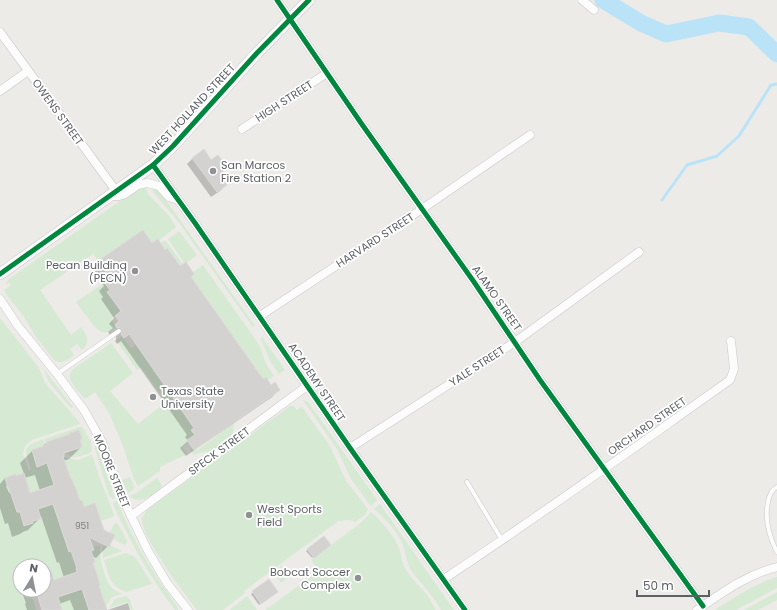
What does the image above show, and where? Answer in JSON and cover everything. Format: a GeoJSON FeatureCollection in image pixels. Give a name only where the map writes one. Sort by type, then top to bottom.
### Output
{"type":"FeatureCollection","features":[{"type":"Feature","properties":{"kind":"street","name":"ALAMO STREET"},"geometry":{"type":"LineString","coordinates":[[278,0],[361,123],[700,608]]}},
{"type":"Feature","properties":{"kind":"street","name":"WEST HOLLAND STREET"},"geometry":{"type":"LineString","coordinates":[[0,274],[153,165],[257,53],[309,0]]}},
{"type":"Feature","properties":{"kind":"street"},"geometry":{"type":"LineString","coordinates":[[582,0],[594,10]]}},
{"type":"Feature","properties":{"kind":"street","name":"OWENS STREET"},"geometry":{"type":"LineString","coordinates":[[0,32],[113,194]]}},
{"type":"Feature","properties":{"kind":"street"},"geometry":{"type":"LineString","coordinates":[[0,91],[28,71]]}},
{"type":"Feature","properties":{"kind":"street","name":"HIGH STREET"},"geometry":{"type":"LineString","coordinates":[[242,129],[328,73]]}},
{"type":"Feature","properties":{"kind":"street","name":"HARVARD STREET"},"geometry":{"type":"LineString","coordinates":[[260,316],[422,209],[530,134]]}},
{"type":"Feature","properties":{"kind":"street","name":"ACADEMY STREET"},"geometry":{"type":"LineString","coordinates":[[153,165],[465,610]]}},
{"type":"Feature","properties":{"kind":"street"},"geometry":{"type":"LineString","coordinates":[[113,194],[119,196],[125,194],[142,183],[147,183],[159,186],[169,197],[178,200]]}},
{"type":"Feature","properties":{"kind":"street","name":"YALE STREET"},"geometry":{"type":"LineString","coordinates":[[350,448],[515,342],[639,252]]}},
{"type":"Feature","properties":{"kind":"street","name":"MOORE STREET"},"geometry":{"type":"LineString","coordinates":[[0,299],[18,326],[84,410],[102,442],[122,497],[148,551],[167,583],[188,610]]}},
{"type":"Feature","properties":{"kind":"street","name":"ORCHARD STREET"},"geometry":{"type":"LineString","coordinates":[[444,579],[730,380],[734,369],[731,341]]}},
{"type":"Feature","properties":{"kind":"street","name":"SPECK STREET"},"geometry":{"type":"LineString","coordinates":[[131,516],[307,386]]}},
{"type":"Feature","properties":{"kind":"street"},"geometry":{"type":"LineString","coordinates":[[700,608],[742,580],[777,567]]}},
{"type":"Feature","properties":{"kind":"lane"},"geometry":{"type":"LineString","coordinates":[[57,374],[119,331]]}},
{"type":"Feature","properties":{"kind":"lane"},"geometry":{"type":"LineString","coordinates":[[467,482],[502,540]]}},
{"type":"Feature","properties":{"kind":"lane"},"geometry":{"type":"LineString","coordinates":[[777,487],[770,494],[766,516],[770,537],[777,552]]}},
{"type":"Feature","properties":{"kind":"green space"},"geometry":{"type":"Polygon","coordinates":[[[146,187],[148,194],[169,216],[176,227],[159,240],[158,239],[155,241],[154,245],[143,230],[98,261],[93,254],[40,290],[71,335],[81,327],[87,339],[85,347],[82,350],[77,344],[70,349],[74,355],[69,359],[59,362],[54,360],[6,294],[4,290],[11,285],[9,283],[5,285],[9,279],[137,189],[146,187]]]}},
{"type":"Feature","properties":{"kind":"green space"},"geometry":{"type":"Polygon","coordinates":[[[152,188],[157,190],[163,196],[255,326],[253,327],[180,224],[153,192],[152,188]]]}},
{"type":"Feature","properties":{"kind":"green space"},"geometry":{"type":"Polygon","coordinates":[[[179,231],[197,255],[185,264],[168,239],[179,231]]]}},
{"type":"Feature","properties":{"kind":"green space"},"geometry":{"type":"Polygon","coordinates":[[[165,240],[183,264],[173,276],[111,319],[116,326],[112,330],[104,333],[97,329],[76,302],[105,282],[110,290],[107,292],[120,309],[137,297],[165,250],[161,243],[165,240]]]}},
{"type":"Feature","properties":{"kind":"green space"},"geometry":{"type":"Polygon","coordinates":[[[203,265],[261,349],[265,362],[274,376],[268,380],[266,377],[263,379],[191,277],[194,274],[193,272],[203,265]]]}},
{"type":"Feature","properties":{"kind":"green space"},"geometry":{"type":"Polygon","coordinates":[[[0,318],[39,368],[45,383],[80,424],[32,440],[25,446],[23,454],[29,471],[31,469],[26,454],[26,449],[31,444],[43,439],[45,445],[32,450],[37,466],[47,463],[54,485],[30,493],[24,473],[16,476],[15,474],[5,478],[17,512],[21,511],[24,525],[41,519],[38,509],[62,502],[71,551],[77,572],[54,580],[52,573],[52,558],[12,558],[12,598],[32,598],[36,610],[0,610],[0,318]]]}},
{"type":"Feature","properties":{"kind":"green space"},"geometry":{"type":"Polygon","coordinates":[[[122,336],[131,348],[136,345],[194,428],[192,430],[195,435],[186,440],[188,443],[182,447],[187,454],[160,467],[160,471],[138,486],[109,413],[95,392],[85,399],[74,386],[70,377],[70,373],[73,369],[111,343],[133,373],[110,391],[138,424],[166,402],[141,367],[137,370],[116,340],[122,336]]]}},
{"type":"Feature","properties":{"kind":"green space"},"geometry":{"type":"Polygon","coordinates":[[[262,337],[285,370],[279,374],[270,361],[261,339],[262,337]]]}},
{"type":"Feature","properties":{"kind":"green space"},"geometry":{"type":"Polygon","coordinates":[[[43,368],[73,407],[72,408],[49,382],[43,368]]]}},
{"type":"Feature","properties":{"kind":"green space"},"geometry":{"type":"Polygon","coordinates":[[[303,400],[308,402],[377,500],[371,506],[351,479],[337,449],[303,400]]]}},
{"type":"Feature","properties":{"kind":"green space","name":"West Sports Field"},"geometry":{"type":"Polygon","coordinates":[[[290,406],[294,406],[297,410],[302,407],[330,446],[346,481],[368,509],[365,515],[355,522],[351,520],[344,520],[340,522],[340,520],[244,591],[245,593],[223,610],[197,610],[155,551],[143,526],[142,518],[147,510],[290,406]]]}},
{"type":"Feature","properties":{"kind":"green space"},"geometry":{"type":"Polygon","coordinates":[[[234,423],[233,432],[227,442],[213,452],[203,452],[194,455],[190,450],[192,448],[194,451],[199,449],[234,423]]]}},
{"type":"Feature","properties":{"kind":"green space"},"geometry":{"type":"Polygon","coordinates":[[[80,427],[83,428],[91,442],[92,450],[90,453],[73,457],[64,453],[82,447],[80,440],[82,439],[79,430],[45,442],[44,439],[80,427]]]}},
{"type":"Feature","properties":{"kind":"green space"},"geometry":{"type":"Polygon","coordinates":[[[96,444],[115,498],[113,499],[109,496],[95,449],[96,444]]]}},
{"type":"Feature","properties":{"kind":"green space"},"geometry":{"type":"Polygon","coordinates":[[[91,455],[114,515],[113,517],[101,521],[95,503],[84,507],[82,500],[80,501],[63,457],[78,460],[91,455]]]}},
{"type":"Feature","properties":{"kind":"green space"},"geometry":{"type":"Polygon","coordinates":[[[130,477],[135,488],[128,493],[122,480],[130,477]]]}},
{"type":"Feature","properties":{"kind":"green space"},"geometry":{"type":"Polygon","coordinates":[[[157,478],[162,486],[151,496],[138,500],[129,496],[136,493],[157,478]]]}},
{"type":"Feature","properties":{"kind":"green space"},"geometry":{"type":"Polygon","coordinates":[[[117,501],[129,529],[144,556],[177,606],[178,610],[175,610],[166,598],[133,546],[113,504],[117,501]]]}},
{"type":"Feature","properties":{"kind":"green space"},"geometry":{"type":"Polygon","coordinates":[[[380,504],[454,610],[441,610],[411,570],[397,533],[374,509],[380,504]]]}},
{"type":"Feature","properties":{"kind":"green space"},"geometry":{"type":"Polygon","coordinates":[[[371,512],[383,524],[396,541],[404,567],[428,596],[436,610],[265,610],[319,571],[311,560],[362,522],[371,512]]]}},
{"type":"Feature","properties":{"kind":"green space"},"geometry":{"type":"Polygon","coordinates":[[[115,523],[118,524],[127,541],[125,545],[113,539],[115,535],[109,533],[115,523]]]}},
{"type":"Feature","properties":{"kind":"green space"},"geometry":{"type":"Polygon","coordinates":[[[104,544],[109,547],[110,545],[122,551],[103,558],[102,550],[104,544]]]}},
{"type":"Feature","properties":{"kind":"green space"},"geometry":{"type":"Polygon","coordinates":[[[101,545],[100,554],[106,579],[111,587],[122,594],[112,597],[106,606],[99,586],[100,585],[93,563],[95,562],[91,551],[94,550],[93,547],[101,545]]]}},
{"type":"Feature","properties":{"kind":"green space"},"geometry":{"type":"Polygon","coordinates":[[[126,553],[135,557],[152,584],[126,592],[114,585],[104,560],[126,553]]]}},
{"type":"Feature","properties":{"kind":"green space"},"geometry":{"type":"Polygon","coordinates":[[[281,566],[287,573],[290,571],[293,574],[281,583],[274,573],[281,566]]]}},
{"type":"Feature","properties":{"kind":"green space"},"geometry":{"type":"Polygon","coordinates":[[[777,577],[777,588],[736,610],[715,610],[753,587],[777,577]]]}},
{"type":"Feature","properties":{"kind":"green space"},"geometry":{"type":"Polygon","coordinates":[[[82,589],[89,610],[62,610],[56,598],[82,589]]]}},
{"type":"Feature","properties":{"kind":"green space"},"geometry":{"type":"Polygon","coordinates":[[[777,592],[777,600],[758,610],[744,610],[777,592]]]}},
{"type":"Feature","properties":{"kind":"green space"},"geometry":{"type":"Polygon","coordinates":[[[126,596],[130,600],[133,610],[131,610],[128,602],[109,608],[115,599],[126,596]]]}},
{"type":"Feature","properties":{"kind":"green space"},"geometry":{"type":"Polygon","coordinates":[[[247,596],[257,610],[229,610],[247,596]]]}},
{"type":"Feature","properties":{"kind":"building","name":"San Marcos Fire Station 2"},"geometry":{"type":"Polygon","coordinates":[[[204,149],[211,160],[218,155],[227,168],[220,174],[227,185],[217,192],[192,158],[204,149]]]}},
{"type":"Feature","properties":{"kind":"building"},"geometry":{"type":"Polygon","coordinates":[[[143,230],[152,243],[158,239],[165,250],[167,248],[180,266],[186,262],[194,274],[191,277],[263,379],[266,377],[271,385],[275,382],[280,390],[194,450],[187,440],[195,435],[191,430],[194,428],[129,334],[124,338],[121,334],[122,329],[117,328],[115,325],[119,321],[115,316],[121,311],[107,292],[110,290],[105,283],[111,279],[98,261],[143,230]]]}},
{"type":"Feature","properties":{"kind":"building"},"geometry":{"type":"Polygon","coordinates":[[[79,430],[82,439],[80,440],[82,447],[64,453],[63,457],[80,501],[82,500],[84,507],[95,503],[104,530],[115,535],[109,547],[89,537],[94,550],[91,551],[95,562],[93,563],[107,610],[89,610],[82,589],[58,597],[62,610],[42,610],[38,598],[52,598],[52,573],[54,580],[77,572],[77,568],[71,551],[69,552],[53,504],[38,509],[41,519],[24,526],[20,512],[17,512],[5,478],[24,473],[30,493],[54,485],[47,463],[37,467],[32,450],[47,445],[46,442],[79,430]]]}},
{"type":"Feature","properties":{"kind":"building"},"geometry":{"type":"Polygon","coordinates":[[[324,536],[331,545],[314,558],[307,549],[324,536]]]}},
{"type":"Feature","properties":{"kind":"building"},"geometry":{"type":"Polygon","coordinates":[[[269,579],[278,592],[261,604],[252,591],[269,579]]]}},
{"type":"Feature","properties":{"kind":"waterway"},"geometry":{"type":"LineString","coordinates":[[603,0],[641,23],[666,34],[719,23],[749,27],[777,54]]}},
{"type":"Feature","properties":{"kind":"waterway"},"geometry":{"type":"LineString","coordinates":[[662,200],[687,165],[717,156],[739,136],[771,85],[777,84]]}},
{"type":"Feature","properties":{"kind":"cycle path"},"geometry":{"type":"LineString","coordinates":[[277,0],[361,123],[474,282],[540,380],[703,606]]}},
{"type":"Feature","properties":{"kind":"cycle path"},"geometry":{"type":"LineString","coordinates":[[0,274],[153,165],[173,146],[257,53],[309,0]]}},
{"type":"Feature","properties":{"kind":"cycle path"},"geometry":{"type":"LineString","coordinates":[[153,165],[465,610]]}},
{"type":"Feature","properties":{"kind":"place","name":"San Marcos Fire Station 2"},"geometry":{"type":"Point","coordinates":[213,171]}},
{"type":"Feature","properties":{"kind":"place","name":"Pecan Building (PECN)"},"geometry":{"type":"Point","coordinates":[135,271]}},
{"type":"Feature","properties":{"kind":"place","name":"Texas State University"},"geometry":{"type":"Point","coordinates":[153,397]}},
{"type":"Feature","properties":{"kind":"place","name":"West Sports Field"},"geometry":{"type":"Point","coordinates":[249,515]}},
{"type":"Feature","properties":{"kind":"place","name":"Bobcat Soccer Complex"},"geometry":{"type":"Point","coordinates":[358,578]}}]}
